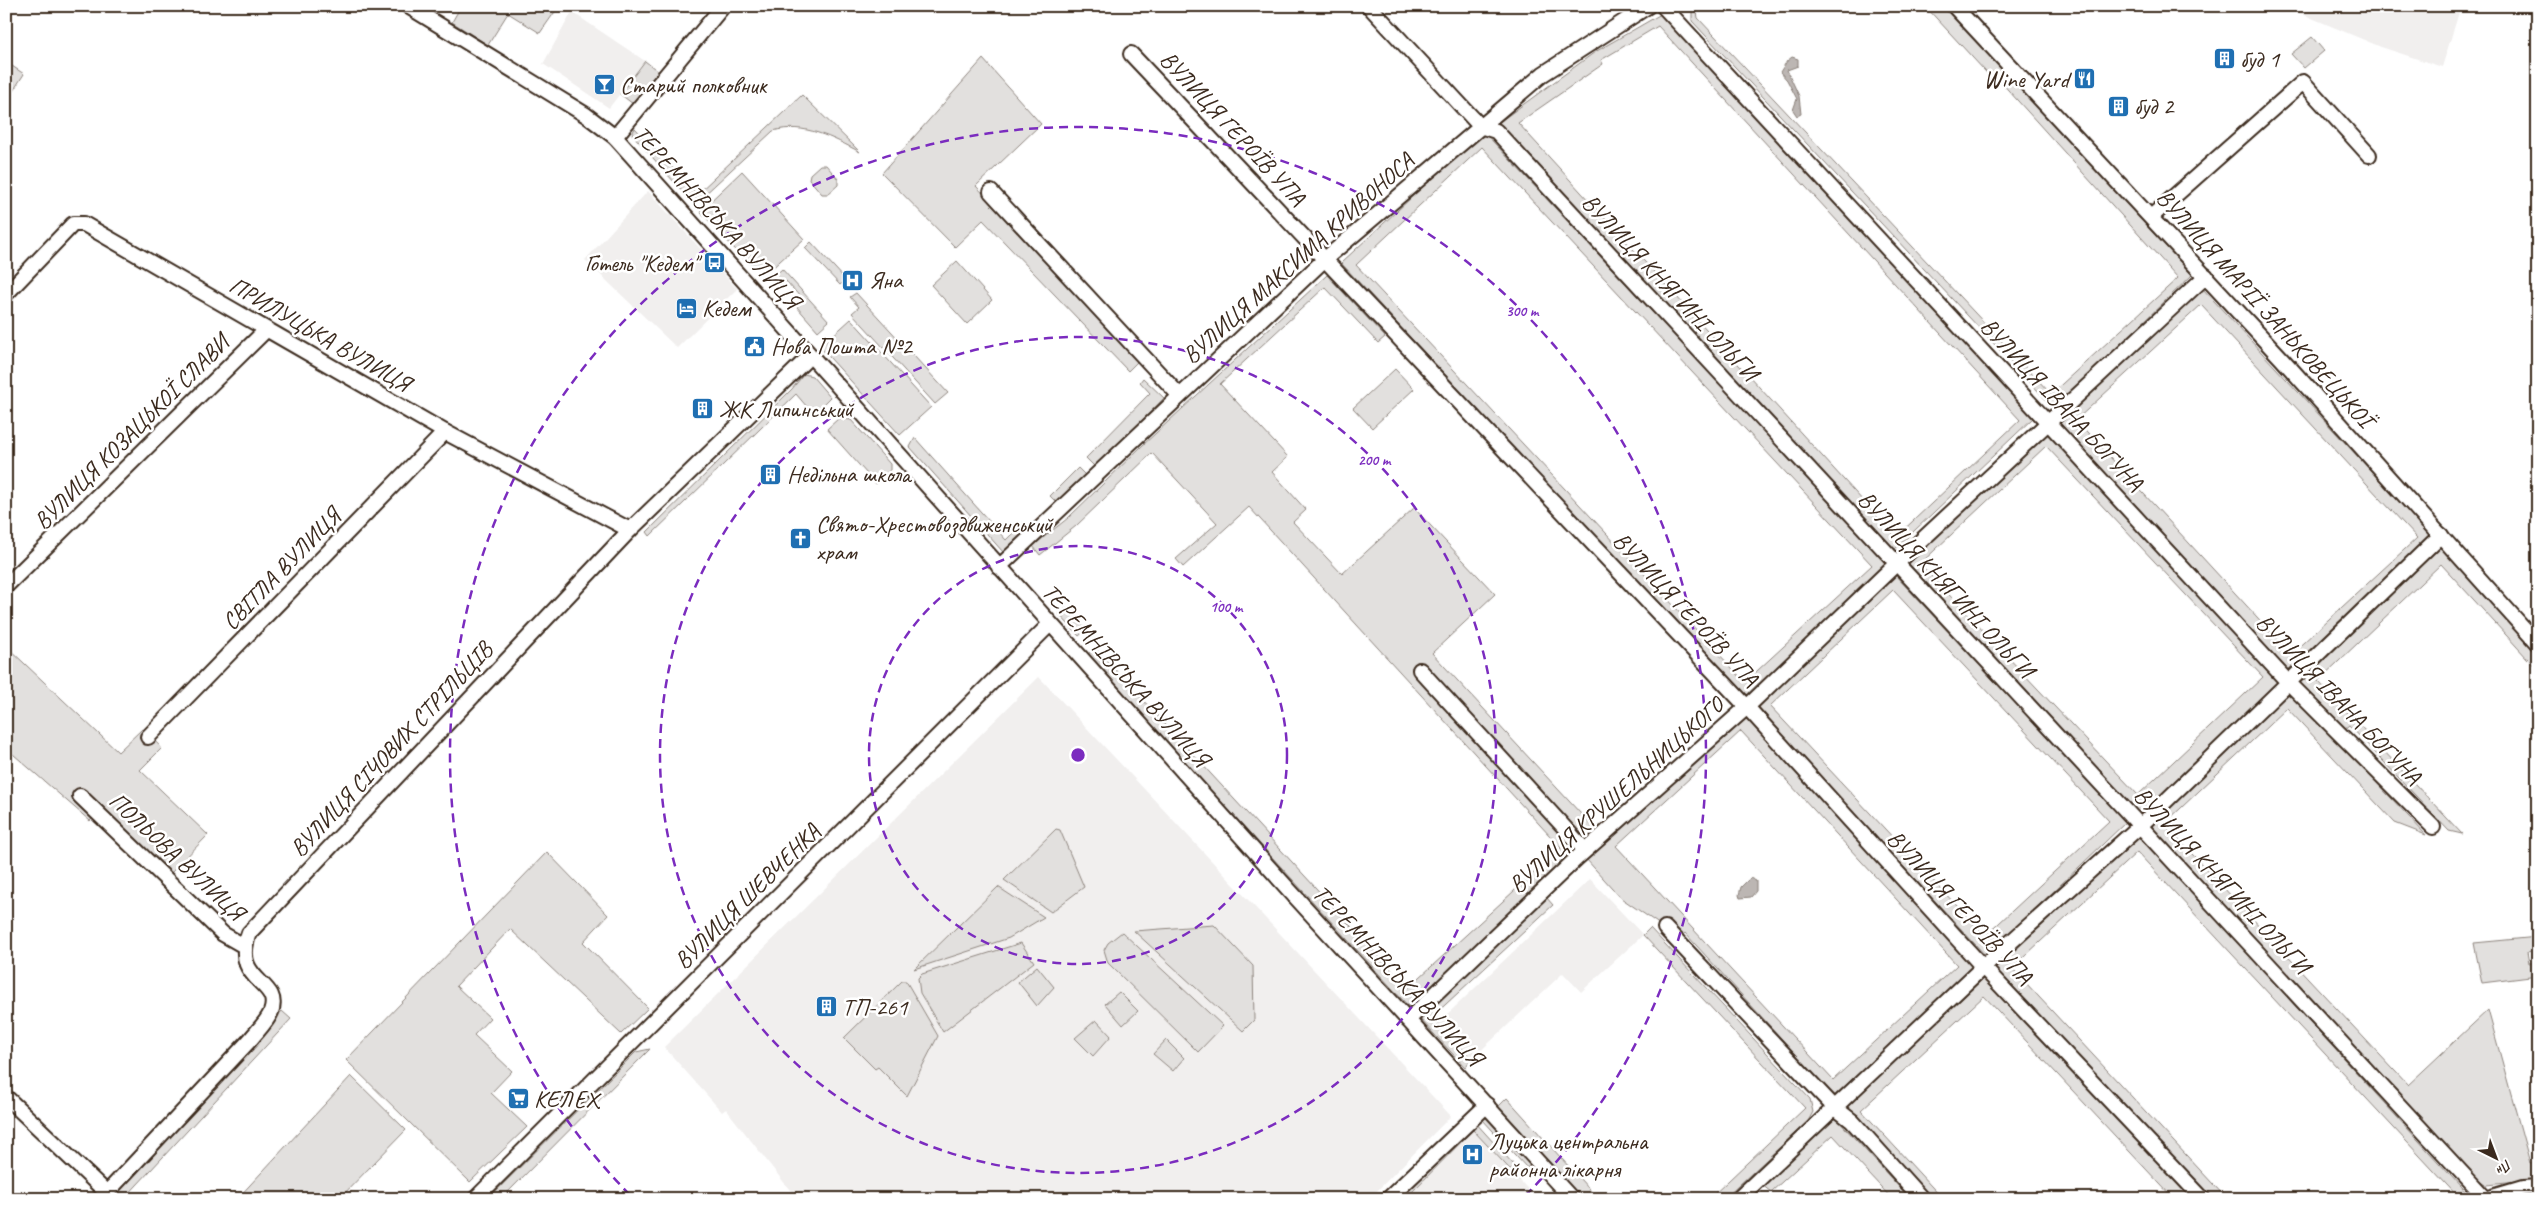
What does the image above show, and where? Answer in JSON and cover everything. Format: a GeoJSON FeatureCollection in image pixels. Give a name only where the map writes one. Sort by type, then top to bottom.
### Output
{"type":"FeatureCollection","features":[{"type":"Feature","properties":{"kind":"street","name":"ТЕРЕМНІВСЬКА ВУЛИЦЯ"},"geometry":{"type":"LineString","coordinates":[[408,6],[586,115],[615,137],[1050,624],[1572,1199]]}},
{"type":"Feature","properties":{"kind":"street"},"geometry":{"type":"LineString","coordinates":[[615,137],[723,6]]}},
{"type":"Feature","properties":{"kind":"street","name":"ВУЛИЦЯ КНЯГИНІ ОЛЬГИ"},"geometry":{"type":"LineString","coordinates":[[1369,6],[1480,126],[1496,131],[2486,1199]]}},
{"type":"Feature","properties":{"kind":"street","name":"ВУЛИЦЯ МАКСИМА КРИВОНОСА"},"geometry":{"type":"LineString","coordinates":[[999,567],[1325,259],[1543,74],[1606,31],[1648,6]]}},
{"type":"Feature","properties":{"kind":"street","name":"ВУЛИЦЯ ІВАНА БОГУНА"},"geometry":{"type":"LineString","coordinates":[[1664,6],[2288,681],[2433,827]]}},
{"type":"Feature","properties":{"kind":"street","name":"ВУЛИЦЯ МАРІЇ ЗАНЬКОВЕЦЬКОЇ"},"geometry":{"type":"LineString","coordinates":[[1954,6],[2206,276],[2538,644]]}},
{"type":"Feature","properties":{"kind":"street","name":"ВУЛИЦЯ ГЕРОЇВ УПА"},"geometry":{"type":"LineString","coordinates":[[1132,54],[1747,707],[1983,967],[2203,1199]]}},
{"type":"Feature","properties":{"kind":"street"},"geometry":{"type":"LineString","coordinates":[[2151,217],[2303,82],[2369,154]]}},
{"type":"Feature","properties":{"kind":"street"},"geometry":{"type":"LineString","coordinates":[[990,192],[1179,395]]}},
{"type":"Feature","properties":{"kind":"street","name":"ПРИЛУЦЬКА ВУЛИЦЯ"},"geometry":{"type":"LineString","coordinates":[[6,294],[73,224],[84,224],[445,432],[630,530]]}},
{"type":"Feature","properties":{"kind":"street","name":"ВУЛИЦЯ КРУШЕЛЬНИЦЬКОГО"},"geometry":{"type":"LineString","coordinates":[[1408,1020],[1585,850],[1747,707],[1896,564],[2206,276]]}},
{"type":"Feature","properties":{"kind":"street","name":"ВУЛИЦЯ КОЗАЦЬКОЇ СЛАВИ"},"geometry":{"type":"LineString","coordinates":[[6,586],[266,330]]}},
{"type":"Feature","properties":{"kind":"street","name":"ВУЛИЦЯ СІЧОВИХ СТРІЛЬЦІВ"},"geometry":{"type":"LineString","coordinates":[[244,946],[249,933],[630,530],[810,356]]}},
{"type":"Feature","properties":{"kind":"street","name":"СВІТЛА ВУЛИЦЯ"},"geometry":{"type":"LineString","coordinates":[[148,737],[445,432]]}},
{"type":"Feature","properties":{"kind":"street"},"geometry":{"type":"LineString","coordinates":[[1738,1199],[1983,967],[2141,825],[2441,535]]}},
{"type":"Feature","properties":{"kind":"street","name":"ВУЛИЦЯ ШЕВЧЕНКА"},"geometry":{"type":"LineString","coordinates":[[475,1199],[1050,624]]}},
{"type":"Feature","properties":{"kind":"street"},"geometry":{"type":"LineString","coordinates":[[1420,670],[1585,850]]}},
{"type":"Feature","properties":{"kind":"street","name":"ПОЛЬОВА ВУЛИЦЯ"},"geometry":{"type":"LineString","coordinates":[[80,796],[223,934],[244,946]]}},
{"type":"Feature","properties":{"kind":"street"},"geometry":{"type":"LineString","coordinates":[[1665,928],[1834,1108],[1852,1121],[1922,1199]]}},
{"type":"Feature","properties":{"kind":"street"},"geometry":{"type":"LineString","coordinates":[[6,1097],[104,1196],[250,1040],[271,1012],[272,997],[246,965],[244,946]]}},
{"type":"Feature","properties":{"kind":"street"},"geometry":{"type":"LineString","coordinates":[[1388,1199],[1487,1106]]}},
{"type":"Feature","properties":{"kind":"street"},"geometry":{"type":"LineString","coordinates":[[2486,1199],[2522,1188],[2538,1187]]}},
{"type":"Feature","properties":{"kind":"shaded area"},"geometry":{"type":"Polygon","coordinates":[[[461,6],[559,6],[540,33],[508,13],[488,45],[452,22],[461,6]]]}},
{"type":"Feature","properties":{"kind":"shaded area"},"geometry":{"type":"Polygon","coordinates":[[[1692,6],[1696,6],[1698,18],[2051,394],[2178,278],[1999,80],[1996,83],[1925,6],[1944,6],[2192,275],[2054,408],[1692,21],[1692,6]]]}},
{"type":"Feature","properties":{"kind":"shaded area"},"geometry":{"type":"Polygon","coordinates":[[[2283,6],[2461,6],[2442,67],[2381,47],[2283,6]]]}},
{"type":"Feature","properties":{"kind":"shaded area"},"geometry":{"type":"Polygon","coordinates":[[[572,12],[645,61],[609,108],[543,64],[572,12]]]}},
{"type":"Feature","properties":{"kind":"shaded area"},"geometry":{"type":"Polygon","coordinates":[[[1661,14],[2033,418],[1894,550],[1498,123],[1595,52],[1661,14]],[[1658,26],[1601,60],[1603,64],[1518,123],[1896,537],[2020,420],[1658,26]]]}},
{"type":"Feature","properties":{"kind":"shaded area"},"geometry":{"type":"Polygon","coordinates":[[[2312,37],[2324,51],[2304,68],[2291,54],[2312,37]]]}},
{"type":"Feature","properties":{"kind":"shaded area"},"geometry":{"type":"Polygon","coordinates":[[[1792,57],[1798,59],[1798,66],[1787,70],[1799,96],[1801,114],[1797,116],[1793,110],[1797,99],[1787,80],[1780,72],[1792,57]]]}},
{"type":"Feature","properties":{"kind":"shaded area"},"geometry":{"type":"Polygon","coordinates":[[[983,59],[1041,124],[976,186],[1140,359],[1128,371],[983,220],[955,247],[882,173],[983,59]]]}},
{"type":"Feature","properties":{"kind":"shaded area"},"geometry":{"type":"Polygon","coordinates":[[[645,61],[659,72],[633,104],[620,94],[645,61]]]}},
{"type":"Feature","properties":{"kind":"shaded area"},"geometry":{"type":"Polygon","coordinates":[[[6,62],[24,74],[6,102],[6,62]]]}},
{"type":"Feature","properties":{"kind":"shaded area"},"geometry":{"type":"Polygon","coordinates":[[[802,95],[860,152],[829,137],[807,130],[785,129],[773,131],[701,198],[689,199],[632,134],[635,128],[697,194],[802,95]]]}},
{"type":"Feature","properties":{"kind":"shaded area"},"geometry":{"type":"Polygon","coordinates":[[[1483,131],[1888,564],[1746,697],[1341,263],[1483,131]],[[1482,147],[1356,265],[1745,682],[1872,565],[1482,147]]]}},
{"type":"Feature","properties":{"kind":"shaded area"},"geometry":{"type":"Polygon","coordinates":[[[820,165],[826,165],[838,179],[838,185],[828,194],[822,194],[809,179],[810,174],[820,165]]]}},
{"type":"Feature","properties":{"kind":"shaded area"},"geometry":{"type":"Polygon","coordinates":[[[742,171],[804,239],[767,273],[745,260],[700,211],[742,171]]]}},
{"type":"Feature","properties":{"kind":"shaded area"},"geometry":{"type":"Polygon","coordinates":[[[648,191],[737,289],[677,348],[585,260],[648,191]]]}},
{"type":"Feature","properties":{"kind":"shaded area"},"geometry":{"type":"Polygon","coordinates":[[[811,242],[846,280],[840,285],[805,248],[811,242]]]}},
{"type":"Feature","properties":{"kind":"shaded area"},"geometry":{"type":"Polygon","coordinates":[[[957,261],[992,300],[967,324],[931,285],[957,261]]]}},
{"type":"Feature","properties":{"kind":"shaded area"},"geometry":{"type":"Polygon","coordinates":[[[782,269],[829,321],[818,331],[796,306],[803,300],[786,281],[779,288],[771,279],[782,269]]]}},
{"type":"Feature","properties":{"kind":"shaded area"},"geometry":{"type":"Polygon","coordinates":[[[1327,275],[1385,337],[1378,343],[1325,287],[1220,384],[1288,457],[1272,472],[1306,510],[1293,522],[1342,574],[1414,508],[1495,594],[1432,653],[1594,828],[1582,840],[1418,661],[1411,668],[1577,852],[1411,1009],[1087,655],[1095,648],[1408,988],[1561,848],[1249,507],[1183,567],[1176,559],[1217,523],[1152,453],[1076,526],[1040,555],[1033,546],[1068,518],[1143,445],[1327,275]]]}},
{"type":"Feature","properties":{"kind":"shaded area"},"geometry":{"type":"Polygon","coordinates":[[[2202,288],[2432,537],[2288,670],[2058,421],[2202,288]],[[2201,305],[2076,420],[2291,654],[2417,538],[2201,305]]]}},
{"type":"Feature","properties":{"kind":"shaded area"},"geometry":{"type":"Polygon","coordinates":[[[856,293],[948,393],[935,404],[852,313],[859,307],[850,297],[856,293]]]}},
{"type":"Feature","properties":{"kind":"shaded area"},"geometry":{"type":"Polygon","coordinates":[[[851,319],[931,407],[900,435],[820,347],[851,319]]]}},
{"type":"Feature","properties":{"kind":"shaded area"},"geometry":{"type":"Polygon","coordinates":[[[1395,369],[1414,389],[1372,428],[1353,408],[1395,369]]]}},
{"type":"Feature","properties":{"kind":"shaded area"},"geometry":{"type":"Polygon","coordinates":[[[804,374],[812,376],[830,397],[813,414],[796,394],[650,536],[647,532],[792,389],[804,374]]]}},
{"type":"Feature","properties":{"kind":"shaded area"},"geometry":{"type":"Polygon","coordinates":[[[1143,378],[1164,398],[1096,468],[1086,458],[1150,393],[1140,382],[1143,378]]]}},
{"type":"Feature","properties":{"kind":"shaded area"},"geometry":{"type":"Polygon","coordinates":[[[839,418],[851,420],[890,464],[890,470],[876,484],[827,429],[839,418]]]}},
{"type":"Feature","properties":{"kind":"shaded area"},"geometry":{"type":"Polygon","coordinates":[[[2048,434],[2278,682],[2140,816],[1907,562],[2048,434]],[[2046,446],[1920,564],[2138,795],[2263,677],[2046,446]]]}},
{"type":"Feature","properties":{"kind":"shaded area"},"geometry":{"type":"Polygon","coordinates":[[[915,438],[1006,540],[1024,522],[1029,528],[1003,552],[910,447],[915,438]]]}},
{"type":"Feature","properties":{"kind":"shaded area"},"geometry":{"type":"Polygon","coordinates":[[[1078,468],[1086,476],[1057,503],[1050,496],[1078,468]]]}},
{"type":"Feature","properties":{"kind":"shaded area"},"geometry":{"type":"Polygon","coordinates":[[[2439,543],[2538,651],[2538,670],[2441,564],[2318,681],[2462,834],[2449,831],[2349,725],[2343,730],[2295,680],[2439,543]]]}},
{"type":"Feature","properties":{"kind":"shaded area"},"geometry":{"type":"Polygon","coordinates":[[[1894,574],[2126,822],[1986,956],[1755,706],[1894,574]],[[1893,590],[1770,706],[1985,936],[2109,821],[1893,590]]]}},
{"type":"Feature","properties":{"kind":"shaded area"},"geometry":{"type":"Polygon","coordinates":[[[1066,608],[1086,630],[1079,636],[1059,614],[1066,608]]]}},
{"type":"Feature","properties":{"kind":"shaded area"},"geometry":{"type":"Polygon","coordinates":[[[6,646],[118,752],[142,729],[162,748],[140,770],[208,835],[171,873],[103,807],[90,821],[6,748],[6,646]]]}},
{"type":"Feature","properties":{"kind":"shaded area"},"geometry":{"type":"Polygon","coordinates":[[[1039,677],[1451,1116],[1369,1199],[797,1199],[726,1109],[722,1112],[664,1047],[1039,677]]]}},
{"type":"Feature","properties":{"kind":"shaded area"},"geometry":{"type":"Polygon","coordinates":[[[2288,689],[2426,835],[2395,823],[2287,708],[2164,824],[2408,1085],[2488,1010],[2530,1163],[2538,1162],[2538,1180],[2487,1185],[2472,1176],[2149,824],[2288,689]]]}},
{"type":"Feature","properties":{"kind":"shaded area"},"geometry":{"type":"Polygon","coordinates":[[[1744,716],[1975,966],[1834,1096],[1685,933],[1679,938],[1621,898],[1586,859],[1744,716]],[[1741,731],[1616,846],[1833,1080],[1957,965],[1741,731]]]}},
{"type":"Feature","properties":{"kind":"shaded area"},"geometry":{"type":"Polygon","coordinates":[[[1056,829],[1060,830],[1084,887],[1051,912],[1004,880],[1056,829]]]}},
{"type":"Feature","properties":{"kind":"shaded area"},"geometry":{"type":"Polygon","coordinates":[[[2139,835],[2472,1199],[2460,1199],[2137,852],[2012,968],[2227,1199],[2211,1199],[1994,970],[2139,835]]]}},
{"type":"Feature","properties":{"kind":"shaded area"},"geometry":{"type":"Polygon","coordinates":[[[547,852],[608,915],[583,942],[648,1008],[621,1034],[510,929],[456,986],[490,1018],[474,1035],[512,1071],[491,1093],[527,1127],[470,1182],[346,1060],[547,852]]]}},
{"type":"Feature","properties":{"kind":"shaded area"},"geometry":{"type":"Polygon","coordinates":[[[1750,878],[1756,881],[1756,891],[1751,897],[1740,898],[1741,887],[1750,878]]]}},
{"type":"Feature","properties":{"kind":"shaded area"},"geometry":{"type":"Polygon","coordinates":[[[1590,879],[1643,935],[1581,992],[1563,973],[1472,1059],[1438,1023],[1590,879]]]}},
{"type":"Feature","properties":{"kind":"shaded area"},"geometry":{"type":"Polygon","coordinates":[[[998,887],[1044,917],[1009,938],[914,969],[998,887]]]}},
{"type":"Feature","properties":{"kind":"shaded area"},"geometry":{"type":"Polygon","coordinates":[[[1546,897],[1553,905],[1432,1017],[1472,1059],[1465,1067],[1419,1018],[1546,897]]]}},
{"type":"Feature","properties":{"kind":"shaded area"},"geometry":{"type":"Polygon","coordinates":[[[1214,925],[1253,966],[1254,1020],[1243,1031],[1134,931],[1214,925]]]}},
{"type":"Feature","properties":{"kind":"shaded area"},"geometry":{"type":"Polygon","coordinates":[[[1650,928],[1810,1099],[1813,1112],[1808,1121],[1724,1199],[1709,1199],[1805,1108],[1643,935],[1650,928]]]}},
{"type":"Feature","properties":{"kind":"shaded area"},"geometry":{"type":"Polygon","coordinates":[[[1122,932],[1223,1026],[1198,1052],[1108,963],[1104,950],[1108,943],[1122,932]]]}},
{"type":"Feature","properties":{"kind":"shaded area"},"geometry":{"type":"Polygon","coordinates":[[[2538,937],[2538,950],[2527,952],[2529,963],[2538,963],[2538,976],[2482,983],[2474,943],[2538,937]]]}},
{"type":"Feature","properties":{"kind":"shaded area"},"geometry":{"type":"Polygon","coordinates":[[[1021,943],[1034,962],[943,1032],[920,993],[918,978],[922,974],[1021,943]]]}},
{"type":"Feature","properties":{"kind":"shaded area"},"geometry":{"type":"Polygon","coordinates":[[[1037,966],[1054,987],[1037,1006],[1018,982],[1037,966]]]}},
{"type":"Feature","properties":{"kind":"shaded area"},"geometry":{"type":"Polygon","coordinates":[[[1985,977],[2192,1199],[2174,1199],[1984,996],[1861,1110],[1943,1199],[1931,1199],[1846,1107],[1985,977]]]}},
{"type":"Feature","properties":{"kind":"shaded area"},"geometry":{"type":"Polygon","coordinates":[[[902,981],[906,981],[938,1036],[907,1096],[878,1067],[875,1069],[844,1038],[902,981]]]}},
{"type":"Feature","properties":{"kind":"shaded area"},"geometry":{"type":"Polygon","coordinates":[[[1119,992],[1138,1011],[1123,1025],[1105,1004],[1119,992]]]}},
{"type":"Feature","properties":{"kind":"shaded area"},"geometry":{"type":"Polygon","coordinates":[[[282,1011],[291,1019],[124,1199],[109,1199],[282,1011]]]}},
{"type":"Feature","properties":{"kind":"shaded area"},"geometry":{"type":"Polygon","coordinates":[[[1096,1020],[1111,1036],[1093,1056],[1075,1038],[1096,1020]]]}},
{"type":"Feature","properties":{"kind":"shaded area"},"geometry":{"type":"Polygon","coordinates":[[[1166,1040],[1184,1058],[1173,1071],[1153,1054],[1166,1040]]]}},
{"type":"Feature","properties":{"kind":"shaded area"},"geometry":{"type":"Polygon","coordinates":[[[650,1049],[501,1199],[488,1199],[636,1052],[650,1049]]]}},
{"type":"Feature","properties":{"kind":"shaded area"},"geometry":{"type":"Polygon","coordinates":[[[351,1076],[406,1130],[339,1199],[237,1199],[351,1076]]]}},
{"type":"Feature","properties":{"kind":"shaded area"},"geometry":{"type":"Polygon","coordinates":[[[1507,1098],[1598,1199],[1582,1199],[1498,1107],[1507,1098]]]}},
{"type":"Feature","properties":{"kind":"shaded area"},"geometry":{"type":"Polygon","coordinates":[[[1486,1115],[1530,1164],[1527,1168],[1482,1119],[1486,1115]]]}},
{"type":"Feature","properties":{"kind":"shaded area"},"geometry":{"type":"Polygon","coordinates":[[[1836,1118],[1910,1199],[1892,1199],[1833,1135],[1771,1192],[1762,1185],[1836,1118]]]}},
{"type":"Feature","properties":{"kind":"shaded area"},"geometry":{"type":"Polygon","coordinates":[[[1475,1122],[1524,1176],[1520,1180],[1473,1130],[1405,1199],[1394,1199],[1475,1122]]]}},
{"type":"Feature","properties":{"kind":"shaded area","name":"Луцька центральна районна лікарня"},"geometry":{"type":"Polygon","coordinates":[[[1473,1130],[1537,1199],[1405,1199],[1473,1130]]]}},
{"type":"Feature","properties":{"kind":"place","name":"буд 1"},"geometry":{"type":"Point","coordinates":[2224,59]}},
{"type":"Feature","properties":{"kind":"place","name":"Wine Yard"},"geometry":{"type":"Point","coordinates":[2085,79]}},
{"type":"Feature","properties":{"kind":"place","name":"Старий полковник"},"geometry":{"type":"Point","coordinates":[604,85]}},
{"type":"Feature","properties":{"kind":"place","name":"буд 2"},"geometry":{"type":"Point","coordinates":[2118,106]}},
{"type":"Feature","properties":{"kind":"place","name":"Готель \"Кедем\""},"geometry":{"type":"Point","coordinates":[714,263]}},
{"type":"Feature","properties":{"kind":"place","name":"Яна"},"geometry":{"type":"Point","coordinates":[853,280]}},
{"type":"Feature","properties":{"kind":"place","name":"Кедем"},"geometry":{"type":"Point","coordinates":[686,308]}},
{"type":"Feature","properties":{"kind":"place","name":"Нова Пошта №2"},"geometry":{"type":"Point","coordinates":[755,346]}},
{"type":"Feature","properties":{"kind":"place","name":"ЖК Липинський"},"geometry":{"type":"Point","coordinates":[703,409]}},
{"type":"Feature","properties":{"kind":"place","name":"Недільна школа"},"geometry":{"type":"Point","coordinates":[771,474]}},
{"type":"Feature","properties":{"kind":"place","name":"Свято-Хрестовоздвиженський храм"},"geometry":{"type":"Point","coordinates":[800,538]}},
{"type":"Feature","properties":{"kind":"place","name":"ТП-261"},"geometry":{"type":"Point","coordinates":[826,1007]}},
{"type":"Feature","properties":{"kind":"place","name":"КЕЛЕХ"},"geometry":{"type":"Point","coordinates":[518,1099]}},
{"type":"Feature","properties":{"kind":"place","name":"Луцька центральна районна лікарня"},"geometry":{"type":"Point","coordinates":[1473,1155]}}]}
